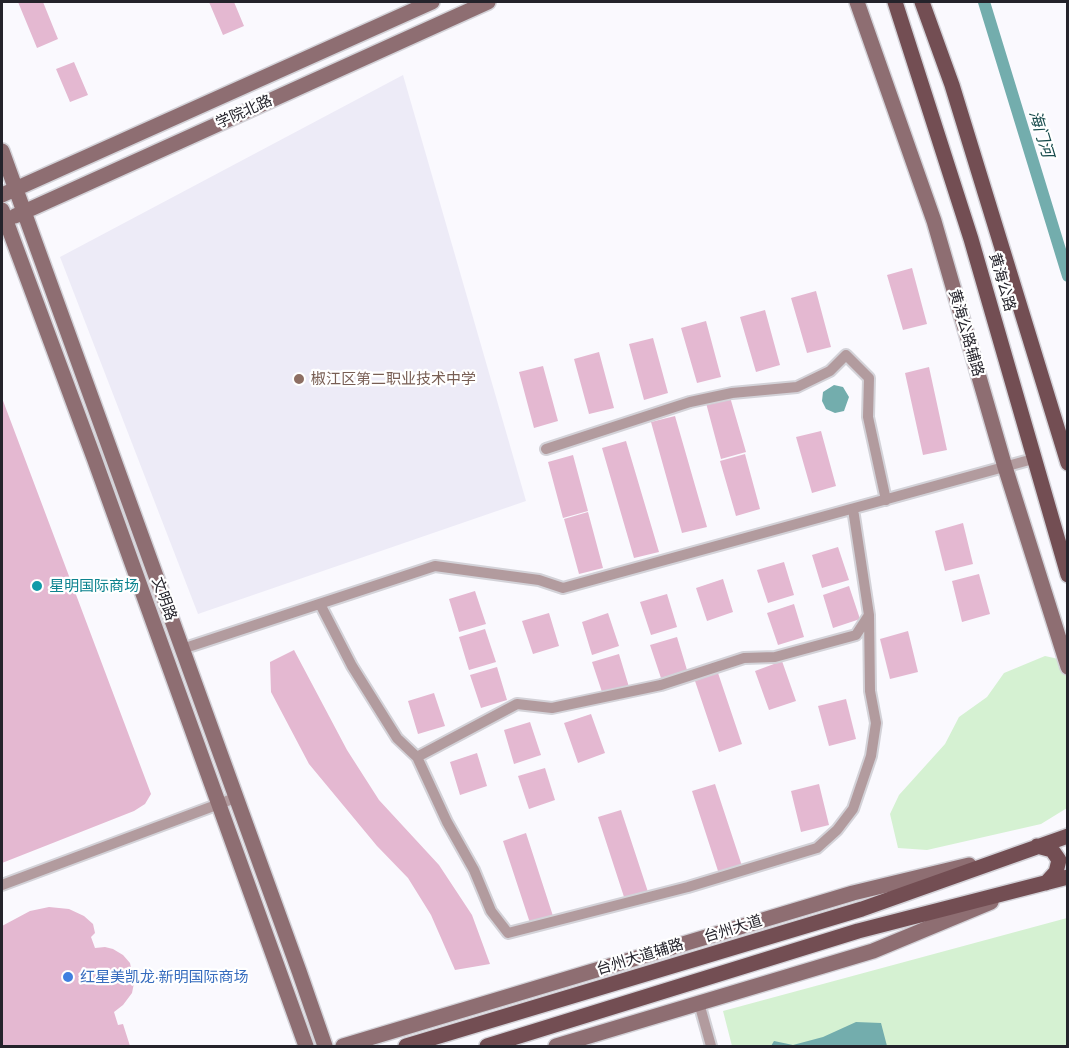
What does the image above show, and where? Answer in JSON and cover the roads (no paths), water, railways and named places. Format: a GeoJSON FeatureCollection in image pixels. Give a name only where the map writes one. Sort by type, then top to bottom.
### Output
{"type":"FeatureCollection","features":[{"type":"Feature","properties":{"kind":"main road","name":"学院北路"},"geometry":{"type":"LineString","coordinates":[[8,191],[432,2]]}},
{"type":"Feature","properties":{"kind":"main road","name":"学院北路"},"geometry":{"type":"LineString","coordinates":[[3,218],[24,212],[488,2]]}},
{"type":"Feature","properties":{"kind":"main road","name":"黄海公路辅路"},"geometry":{"type":"LineString","coordinates":[[857,2],[934,221],[1005,467],[1068,667]]}},
{"type":"Feature","properties":{"kind":"main road","name":"黄海公路"},"geometry":{"type":"LineString","coordinates":[[895,2],[971,239],[1068,575]]}},
{"type":"Feature","properties":{"kind":"main road","name":"黄海公路"},"geometry":{"type":"LineString","coordinates":[[922,2],[952,85],[1068,463]]}},
{"type":"Feature","properties":{"kind":"main road","name":"文明路"},"geometry":{"type":"LineString","coordinates":[[2,151],[8,191],[24,212],[325,1047]]}},
{"type":"Feature","properties":{"kind":"main road","name":"文明路"},"geometry":{"type":"LineString","coordinates":[[3,218],[220,803],[306,1047]]}},
{"type":"Feature","properties":{"kind":"main road","name":"台州大道"},"geometry":{"type":"LineString","coordinates":[[406,1047],[862,909],[1068,836]]}},
{"type":"Feature","properties":{"kind":"main road"},"geometry":{"type":"LineString","coordinates":[[1037,846],[1052,850],[1059,860],[1056,872],[1046,883]]}},
{"type":"Feature","properties":{"kind":"main road","name":"台州大道辅路"},"geometry":{"type":"LineString","coordinates":[[343,1047],[853,893],[1010,856]]}},
{"type":"Feature","properties":{"kind":"main road"},"geometry":{"type":"LineString","coordinates":[[487,1047],[858,931],[1068,877]]}},
{"type":"Feature","properties":{"kind":"main road"},"geometry":{"type":"LineString","coordinates":[[556,1047],[873,951],[1018,891]]}},
{"type":"Feature","properties":{"kind":"main road"},"geometry":{"type":"LineString","coordinates":[[283,978],[294,983],[298,979],[299,971]]}},
{"type":"Feature","properties":{"kind":"street"},"geometry":{"type":"LineString","coordinates":[[546,449],[690,402],[732,393],[797,387],[831,371],[846,355],[869,378],[868,417],[886,500]]}},
{"type":"Feature","properties":{"kind":"street"},"geometry":{"type":"LineString","coordinates":[[182,649],[435,566],[539,580],[563,588],[1033,459]]}},
{"type":"Feature","properties":{"kind":"street"},"geometry":{"type":"LineString","coordinates":[[320,604],[352,666],[397,738],[417,757],[447,822],[474,870],[491,911],[508,933],[767,864],[817,848],[837,830],[853,809],[871,756],[876,723],[870,691],[869,615],[853,509]]}},
{"type":"Feature","properties":{"kind":"street"},"geometry":{"type":"LineString","coordinates":[[417,757],[517,704],[552,708],[661,685],[744,658],[775,657],[856,635],[869,615]]}},
{"type":"Feature","properties":{"kind":"street"},"geometry":{"type":"LineString","coordinates":[[2,885],[235,798]]}},
{"type":"Feature","properties":{"kind":"street"},"geometry":{"type":"LineString","coordinates":[[699,1003],[711,1047]]}},
{"type":"Feature","properties":{"kind":"water"},"geometry":{"type":"Polygon","coordinates":[[[834,385],[843,387],[849,397],[844,411],[835,413],[826,409],[822,401],[823,392],[834,385]]]}},
{"type":"Feature","properties":{"kind":"water"},"geometry":{"type":"Polygon","coordinates":[[[856,1022],[881,1023],[887,1046],[771,1046],[774,1041],[793,1045],[823,1037],[856,1022]]]}},
{"type":"Feature","properties":{"kind":"waterway","name":"海门河"},"geometry":{"type":"LineString","coordinates":[[984,2],[1068,276]]}},
{"type":"Feature","properties":{"kind":"place","name":"椒江区第二职业技术中学"},"geometry":{"type":"Point","coordinates":[299,379]}},
{"type":"Feature","properties":{"kind":"place","name":"星明国际商场"},"geometry":{"type":"Point","coordinates":[37,586]}},
{"type":"Feature","properties":{"kind":"place","name":"红星美凯龙·新明国际商场"},"geometry":{"type":"Point","coordinates":[68,977]}}]}
